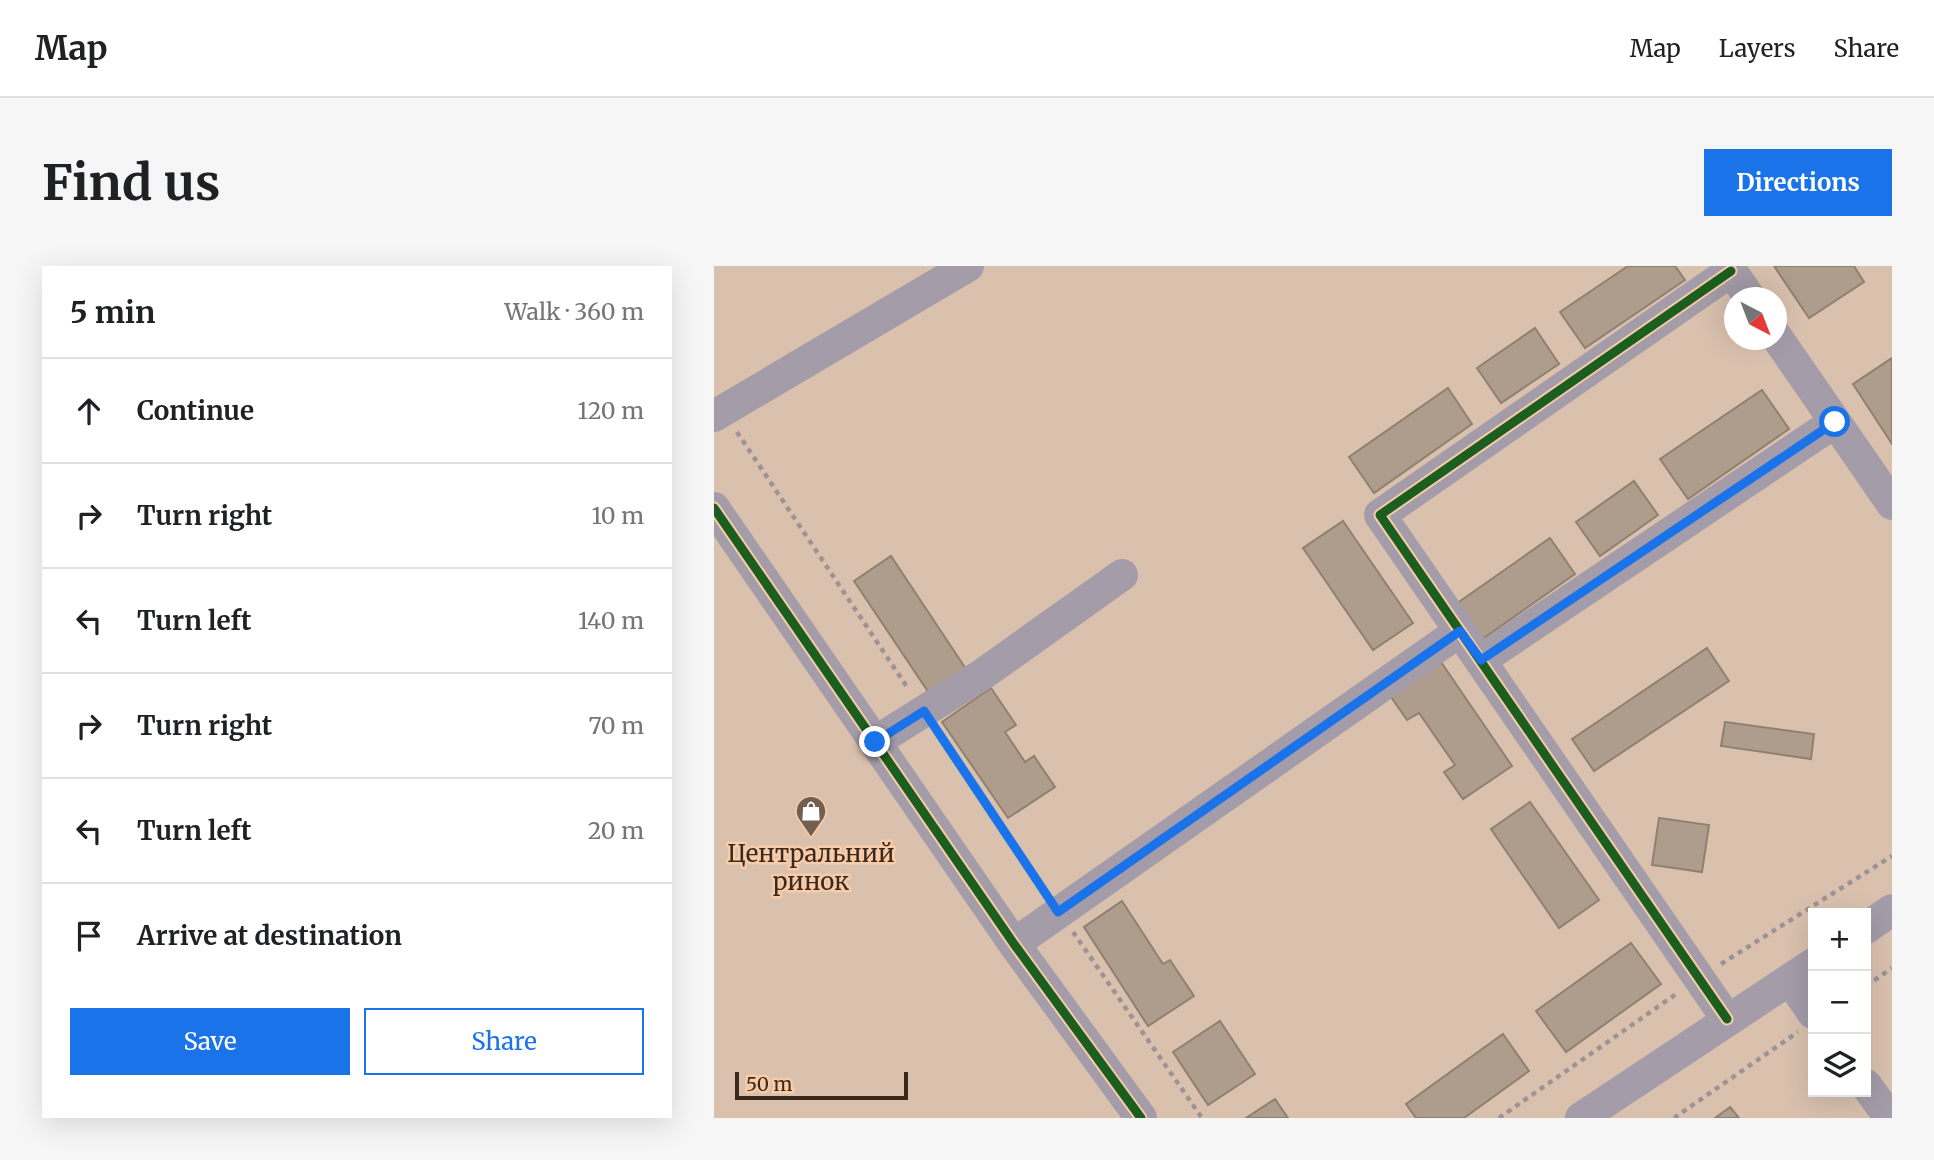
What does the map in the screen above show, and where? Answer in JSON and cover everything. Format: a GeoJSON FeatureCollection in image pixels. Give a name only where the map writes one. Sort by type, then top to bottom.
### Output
{"type":"FeatureCollection","features":[{"type":"Feature","properties":{"kind":"street"},"geometry":{"type":"LineString","coordinates":[[718,413],[968,266]]}},
{"type":"Feature","properties":{"kind":"street"},"geometry":{"type":"LineString","coordinates":[[1727,1019],[1380,515],[1730,268],[1743,287]]}},
{"type":"Feature","properties":{"kind":"street"},"geometry":{"type":"LineString","coordinates":[[1786,350],[1892,504]]}},
{"type":"Feature","properties":{"kind":"street"},"geometry":{"type":"LineString","coordinates":[[1481,660],[1835,422]]}},
{"type":"Feature","properties":{"kind":"street"},"geometry":{"type":"LineString","coordinates":[[714,508],[1014,944],[1142,1118]]}},
{"type":"Feature","properties":{"kind":"street"},"geometry":{"type":"LineString","coordinates":[[875,742],[983,674],[1122,575]]}},
{"type":"Feature","properties":{"kind":"street"},"geometry":{"type":"LineString","coordinates":[[1014,944],[1460,631]]}},
{"type":"Feature","properties":{"kind":"street"},"geometry":{"type":"LineString","coordinates":[[1871,925],[1892,910]]}},
{"type":"Feature","properties":{"kind":"street"},"geometry":{"type":"LineString","coordinates":[[1581,1118],[1801,972],[1808,1021]]}},
{"type":"Feature","properties":{"kind":"street"},"geometry":{"type":"LineString","coordinates":[[1871,1092],[1890,1118]]}},
{"type":"Feature","properties":{"kind":"path"},"geometry":{"type":"LineString","coordinates":[[718,413],[924,711],[1058,912],[1202,1118]]}},
{"type":"Feature","properties":{"kind":"path"},"geometry":{"type":"LineString","coordinates":[[1871,983],[1892,968]]}},
{"type":"Feature","properties":{"kind":"path"},"geometry":{"type":"LineString","coordinates":[[1674,1118],[1808,1021]]}},
{"type":"Feature","properties":{"kind":"building"},"geometry":{"type":"Polygon","coordinates":[[[1628,266],[1675,266],[1685,280],[1585,348],[1560,312],[1628,266]]]}},
{"type":"Feature","properties":{"kind":"building"},"geometry":{"type":"Polygon","coordinates":[[[1774,266],[1854,266],[1864,282],[1809,318],[1774,266]]]}},
{"type":"Feature","properties":{"kind":"building"},"geometry":{"type":"Polygon","coordinates":[[[1535,328],[1559,364],[1501,403],[1477,368],[1535,328]]]}},
{"type":"Feature","properties":{"kind":"building"},"geometry":{"type":"Polygon","coordinates":[[[1892,358],[1892,444],[1853,384],[1892,358]]]}},
{"type":"Feature","properties":{"kind":"building"},"geometry":{"type":"Polygon","coordinates":[[[1448,388],[1472,424],[1374,493],[1349,457],[1448,388]]]}},
{"type":"Feature","properties":{"kind":"building"},"geometry":{"type":"Polygon","coordinates":[[[1762,390],[1789,429],[1688,499],[1660,459],[1762,390]]]}},
{"type":"Feature","properties":{"kind":"building"},"geometry":{"type":"Polygon","coordinates":[[[1634,481],[1658,515],[1600,556],[1576,522],[1634,481]]]}},
{"type":"Feature","properties":{"kind":"building"},"geometry":{"type":"Polygon","coordinates":[[[1343,521],[1413,623],[1373,650],[1303,548],[1343,521]]]}},
{"type":"Feature","properties":{"kind":"building"},"geometry":{"type":"Polygon","coordinates":[[[1550,538],[1575,574],[1481,640],[1456,604],[1550,538]]]}},
{"type":"Feature","properties":{"kind":"building"},"geometry":{"type":"Polygon","coordinates":[[[891,556],[966,669],[929,693],[854,581],[891,556]]]}},
{"type":"Feature","properties":{"kind":"building"},"geometry":{"type":"Polygon","coordinates":[[[1707,648],[1729,681],[1594,771],[1572,739],[1707,648]]]}},
{"type":"Feature","properties":{"kind":"building"},"geometry":{"type":"Polygon","coordinates":[[[1441,662],[1512,766],[1463,799],[1444,772],[1455,765],[1419,713],[1407,720],[1391,697],[1441,662]]]}},
{"type":"Feature","properties":{"kind":"building"},"geometry":{"type":"Polygon","coordinates":[[[991,688],[1016,725],[1005,732],[1025,762],[1034,756],[1055,787],[1008,818],[942,722],[991,688]]]}},
{"type":"Feature","properties":{"kind":"building"},"geometry":{"type":"Polygon","coordinates":[[[1725,722],[1814,734],[1811,759],[1721,746],[1725,722]]]}},
{"type":"Feature","properties":{"kind":"building"},"geometry":{"type":"Polygon","coordinates":[[[1530,802],[1599,900],[1559,928],[1491,829],[1530,802]]]}},
{"type":"Feature","properties":{"kind":"building"},"geometry":{"type":"Polygon","coordinates":[[[1659,818],[1709,825],[1702,872],[1652,865],[1659,818]]]}},
{"type":"Feature","properties":{"kind":"building"},"geometry":{"type":"Polygon","coordinates":[[[1122,901],[1163,964],[1170,960],[1194,996],[1148,1026],[1084,927],[1122,901]]]}},
{"type":"Feature","properties":{"kind":"building"},"geometry":{"type":"Polygon","coordinates":[[[1631,943],[1661,984],[1566,1052],[1536,1011],[1631,943]]]}},
{"type":"Feature","properties":{"kind":"building"},"geometry":{"type":"Polygon","coordinates":[[[1220,1021],[1255,1074],[1208,1105],[1173,1052],[1220,1021]]]}},
{"type":"Feature","properties":{"kind":"building"},"geometry":{"type":"Polygon","coordinates":[[[1503,1034],[1529,1071],[1464,1118],[1416,1118],[1406,1104],[1503,1034]]]}},
{"type":"Feature","properties":{"kind":"building"},"geometry":{"type":"Polygon","coordinates":[[[1275,1099],[1288,1118],[1246,1118],[1275,1099]]]}},
{"type":"Feature","properties":{"kind":"building"},"geometry":{"type":"Polygon","coordinates":[[[1730,1107],[1739,1118],[1715,1118],[1730,1107]]]}},
{"type":"Feature","properties":{"kind":"cycle path"},"geometry":{"type":"LineString","coordinates":[[1727,1019],[1380,515],[1731,271]]}},
{"type":"Feature","properties":{"kind":"cycle path"},"geometry":{"type":"LineString","coordinates":[[714,508],[1014,944],[1141,1118]]}},
{"type":"Feature","properties":{"kind":"place","name":"Центральний ринок"},"geometry":{"type":"Point","coordinates":[811,838]}},
{"type":"Feature","properties":{"kind":"route"},"geometry":{"type":"LineString","coordinates":[[875,742],[924,711],[1058,912],[1460,631],[1481,660],[1835,422]]}}]}
